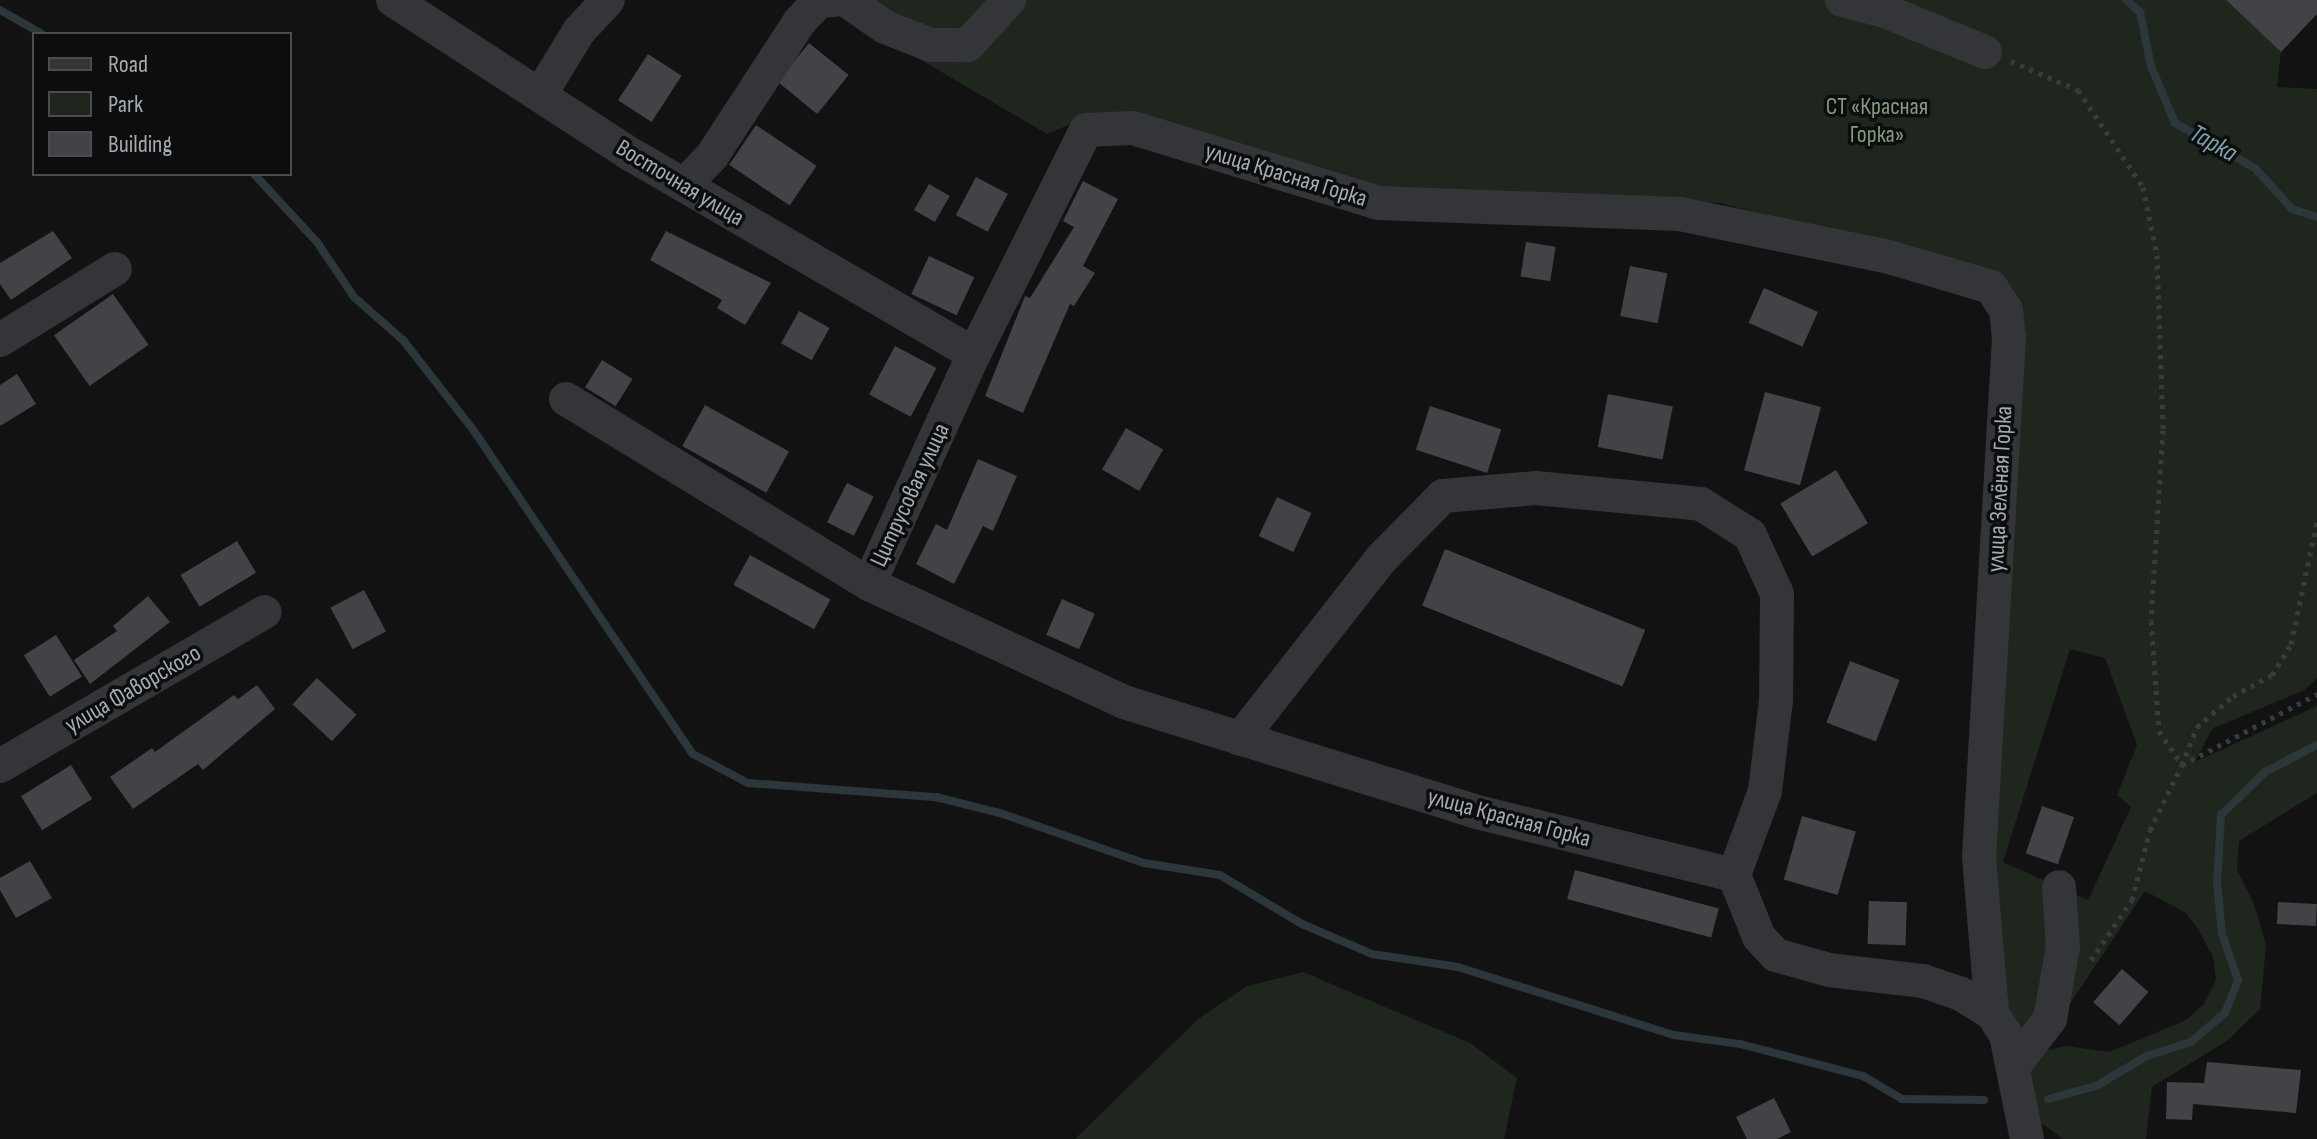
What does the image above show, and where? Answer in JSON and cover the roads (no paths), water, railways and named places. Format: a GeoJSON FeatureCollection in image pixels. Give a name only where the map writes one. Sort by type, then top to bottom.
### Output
{"type":"FeatureCollection","features":[{"type":"Feature","properties":{"kind":"street","name":"Восточная улица"},"geometry":{"type":"LineString","coordinates":[[393,0],[684,185],[974,354]]}},
{"type":"Feature","properties":{"kind":"street"},"geometry":{"type":"LineString","coordinates":[[540,95],[579,31],[608,0]]}},
{"type":"Feature","properties":{"kind":"street"},"geometry":{"type":"LineString","coordinates":[[684,185],[712,156],[800,21],[819,1],[834,0]]}},
{"type":"Feature","properties":{"kind":"street"},"geometry":{"type":"LineString","coordinates":[[846,0],[885,27],[943,45],[968,45],[1009,0]]}},
{"type":"Feature","properties":{"kind":"street"},"geometry":{"type":"LineString","coordinates":[[1842,0],[1885,11],[1985,52]]}},
{"type":"Feature","properties":{"kind":"street","name":"улица Красная Горка"},"geometry":{"type":"LineString","coordinates":[[1086,130],[1133,128],[1378,203],[1680,214]]}},
{"type":"Feature","properties":{"kind":"street","name":"Цитрусовая улица"},"geometry":{"type":"LineString","coordinates":[[566,399],[869,584],[974,354],[1086,130]]}},
{"type":"Feature","properties":{"kind":"street","name":"улица Зелёная Горка"},"geometry":{"type":"LineString","coordinates":[[1680,214],[1889,257],[1991,287],[2006,310],[2009,337],[1979,857],[1992,1013]]}},
{"type":"Feature","properties":{"kind":"street"},"geometry":{"type":"LineString","coordinates":[[0,340],[115,269]]}},
{"type":"Feature","properties":{"kind":"street"},"geometry":{"type":"LineString","coordinates":[[1240,739],[1381,559],[1443,496],[1536,488],[1701,504],[1750,535],[1777,594],[1776,700],[1765,791],[1734,875],[1759,937],[1776,955],[1829,970],[1923,981],[1961,994],[1992,1013],[2006,1035],[2027,1139]]}},
{"type":"Feature","properties":{"kind":"street","name":"улица Красная Горка"},"geometry":{"type":"LineString","coordinates":[[869,584],[1124,702],[1477,812],[1734,875]]}},
{"type":"Feature","properties":{"kind":"street","name":"улица Фаворского"},"geometry":{"type":"LineString","coordinates":[[0,766],[265,612]]}},
{"type":"Feature","properties":{"kind":"street"},"geometry":{"type":"LineString","coordinates":[[2013,1067],[2050,1019],[2063,947],[2059,887]]}},
{"type":"Feature","properties":{"kind":"waterway","name":"Тарка"},"geometry":{"type":"LineString","coordinates":[[2126,0],[2140,12],[2151,66],[2175,123],[2255,168],[2292,209],[2317,217]]}},
{"type":"Feature","properties":{"kind":"waterway"},"geometry":{"type":"LineString","coordinates":[[0,10],[38,32]]}},
{"type":"Feature","properties":{"kind":"waterway"},"geometry":{"type":"LineString","coordinates":[[256,176],[317,242],[354,297],[403,340],[474,431],[693,754],[748,783],[936,797],[1003,814],[1144,863],[1220,875],[1302,924],[1372,954],[1458,967],[1674,1035],[1740,1044],[1863,1076],[1902,1099],[1984,1100]]}},
{"type":"Feature","properties":{"kind":"waterway"},"geometry":{"type":"LineString","coordinates":[[2048,1099],[2096,1086],[2147,1056],[2191,1042],[2225,1013],[2238,980],[2222,934],[2217,883],[2221,815],[2265,772],[2317,745]]}},
{"type":"Feature","properties":{"kind":"park label","name":"СТ «Красная Горка»"},"geometry":{"type":"Point","coordinates":[1877,121]}}]}
